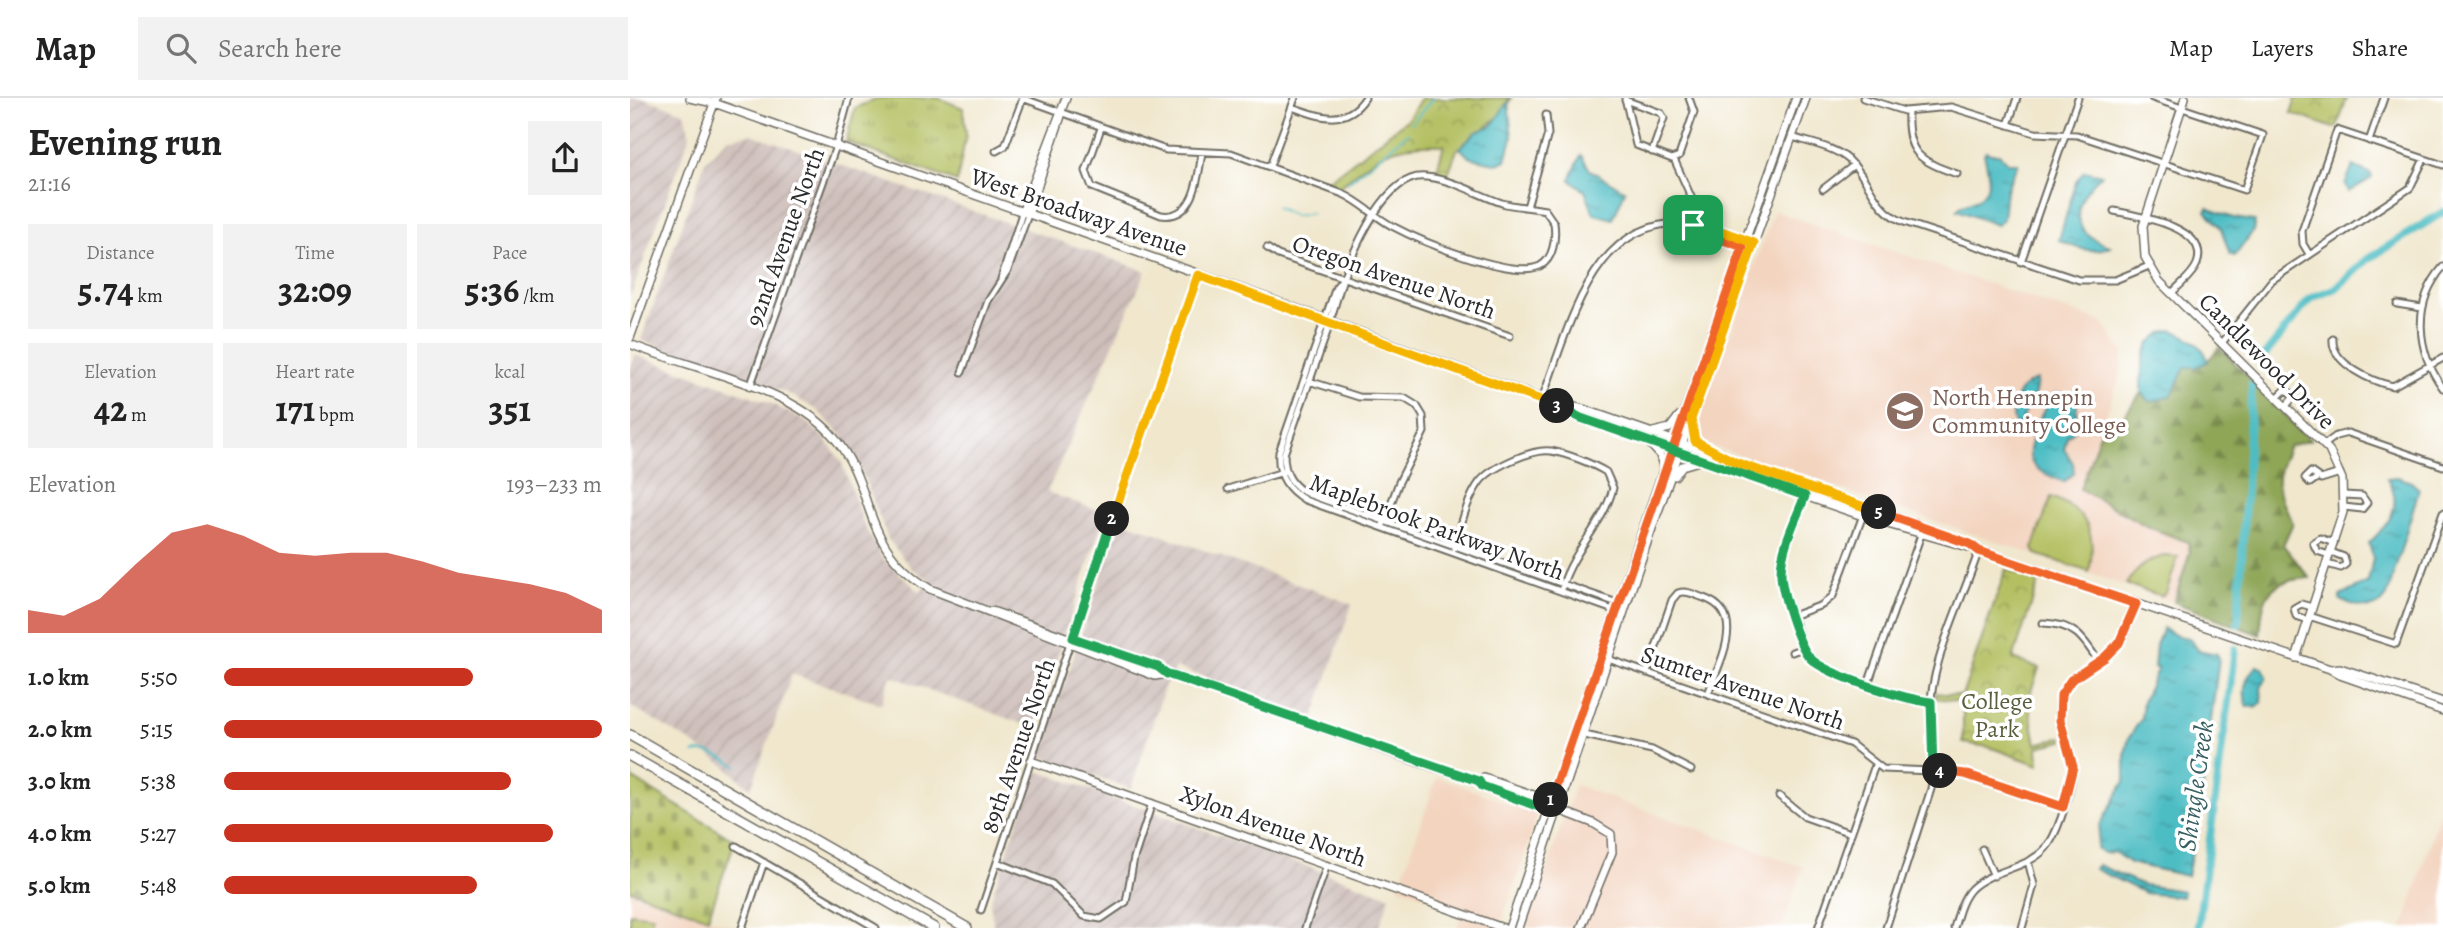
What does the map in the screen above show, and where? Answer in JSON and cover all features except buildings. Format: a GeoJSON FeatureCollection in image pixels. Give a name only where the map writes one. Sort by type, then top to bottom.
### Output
{"type":"FeatureCollection","features":[{"type":"Feature","properties":{"kind":"highway"},"geometry":{"type":"LineString","coordinates":[[630,736],[951,924],[967,928]]}},
{"type":"Feature","properties":{"kind":"highway"},"geometry":{"type":"LineString","coordinates":[[630,756],[933,928]]}},
{"type":"Feature","properties":{"kind":"main road","name":"West Broadway Avenue"},"geometry":{"type":"LineString","coordinates":[[690,98],[712,100],[1545,400],[1570,405],[1644,436],[1735,462],[1864,511],[2330,669],[2340,675],[2443,711]]}},
{"type":"Feature","properties":{"kind":"main road"},"geometry":{"type":"LineString","coordinates":[[1025,214],[1066,98]]}},
{"type":"Feature","properties":{"kind":"main road"},"geometry":{"type":"LineString","coordinates":[[1509,928],[1574,732],[1650,534],[1719,315],[1796,98]]}},
{"type":"Feature","properties":{"kind":"main road"},"geometry":{"type":"LineString","coordinates":[[1518,928],[1608,659],[1663,471],[1691,419],[1806,98]]}},
{"type":"Feature","properties":{"kind":"main road"},"geometry":{"type":"LineString","coordinates":[[2149,266],[2143,247],[2145,218],[2185,98]]}},
{"type":"Feature","properties":{"kind":"main road"},"geometry":{"type":"LineString","coordinates":[[630,338],[712,100]]}},
{"type":"Feature","properties":{"kind":"main road","name":"Candlewood Drive"},"geometry":{"type":"LineString","coordinates":[[2149,266],[2172,293],[2324,446],[2340,472],[2344,507],[2296,658]]}},
{"type":"Feature","properties":{"kind":"main road"},"geometry":{"type":"LineString","coordinates":[[1663,471],[1658,452],[1644,436],[1662,432],[1677,421],[1711,327],[1719,315]]}},
{"type":"Feature","properties":{"kind":"main road"},"geometry":{"type":"LineString","coordinates":[[630,344],[790,402],[828,431],[850,463],[876,533],[892,557],[912,577],[930,589],[1071,641],[1155,676],[1167,674],[1479,781],[1484,778],[1545,799],[1549,806],[1593,823],[1611,834],[1612,852],[1581,928]]}},
{"type":"Feature","properties":{"kind":"main road"},"geometry":{"type":"LineString","coordinates":[[1691,419],[1692,435],[1698,443],[1735,462]]}},
{"type":"Feature","properties":{"kind":"main road","name":"West Broadway Avenue"},"geometry":{"type":"LineString","coordinates":[[1677,447],[1703,461],[1805,496],[1864,511]]}},
{"type":"Feature","properties":{"kind":"main road"},"geometry":{"type":"LineString","coordinates":[[1650,534],[1657,527],[1677,471],[1687,464],[1703,461]]}},
{"type":"Feature","properties":{"kind":"main road","name":"West Broadway Avenue"},"geometry":{"type":"LineString","coordinates":[[2330,669],[2340,668],[2443,701]]}},
{"type":"Feature","properties":{"kind":"main road","name":"Xylon Avenue North"},"geometry":{"type":"LineString","coordinates":[[1031,761],[1503,928]]}},
{"type":"Feature","properties":{"kind":"street","name":"92nd Avenue North"},"geometry":{"type":"LineString","coordinates":[[750,387],[836,146],[849,98]]}},
{"type":"Feature","properties":{"kind":"street"},"geometry":{"type":"LineString","coordinates":[[996,150],[1005,146],[1022,98],[1166,150],[1231,153],[1334,189],[1375,215]]}},
{"type":"Feature","properties":{"kind":"street"},"geometry":{"type":"LineString","coordinates":[[1270,166],[1295,98]]}},
{"type":"Feature","properties":{"kind":"street"},"geometry":{"type":"LineString","coordinates":[[1292,107],[1335,118],[1351,112],[1364,98]]}},
{"type":"Feature","properties":{"kind":"street"},"geometry":{"type":"LineString","coordinates":[[1674,159],[1679,156],[1694,112],[1689,98]]}},
{"type":"Feature","properties":{"kind":"street"},"geometry":{"type":"LineString","coordinates":[[1863,98],[1908,111],[1956,108],[2035,133],[2082,136],[2244,190],[2263,135],[2152,98]]}},
{"type":"Feature","properties":{"kind":"street"},"geometry":{"type":"LineString","coordinates":[[2008,125],[2017,98]]}},
{"type":"Feature","properties":{"kind":"street"},"geometry":{"type":"LineString","coordinates":[[2021,262],[2077,98]]}},
{"type":"Feature","properties":{"kind":"street"},"geometry":{"type":"LineString","coordinates":[[2370,141],[2384,98]]}},
{"type":"Feature","properties":{"kind":"street"},"geometry":{"type":"LineString","coordinates":[[1625,99],[1661,113],[1664,118],[1653,152]]}},
{"type":"Feature","properties":{"kind":"street"},"geometry":{"type":"LineString","coordinates":[[1625,99],[1636,145],[1674,159],[1697,210],[1693,225]]}},
{"type":"Feature","properties":{"kind":"street"},"geometry":{"type":"LineString","coordinates":[[1937,99],[1939,107]]}},
{"type":"Feature","properties":{"kind":"street"},"geometry":{"type":"LineString","coordinates":[[1908,111],[1908,136],[1915,151],[1927,162],[1958,174]]}},
{"type":"Feature","properties":{"kind":"street"},"geometry":{"type":"LineString","coordinates":[[1527,208],[1548,134],[1546,115]]}},
{"type":"Feature","properties":{"kind":"street"},"geometry":{"type":"LineString","coordinates":[[1101,128],[1086,171],[1089,182],[1101,194],[1172,217],[1184,211],[1197,183],[1202,152]]}},
{"type":"Feature","properties":{"kind":"street"},"geometry":{"type":"LineString","coordinates":[[2309,254],[2302,231],[2337,130],[2443,165]]}},
{"type":"Feature","properties":{"kind":"street"},"geometry":{"type":"LineString","coordinates":[[1792,137],[1836,152],[1854,165],[1876,201],[1895,219],[2021,262],[2091,281],[2115,280],[2149,266]]}},
{"type":"Feature","properties":{"kind":"street"},"geometry":{"type":"LineString","coordinates":[[2222,343],[2272,280],[2410,188],[2424,159]]}},
{"type":"Feature","properties":{"kind":"street"},"geometry":{"type":"LineString","coordinates":[[1823,189],[1854,165]]}},
{"type":"Feature","properties":{"kind":"street","name":"Maplebrook Parkway North"},"geometry":{"type":"LineString","coordinates":[[1375,215],[1418,238],[1495,264],[1526,268],[1539,266],[1549,258],[1555,228],[1549,213],[1421,176],[1398,186],[1375,215],[1357,242],[1307,380],[1284,454],[1283,472],[1294,494],[1621,609]]}},
{"type":"Feature","properties":{"kind":"street"},"geometry":{"type":"LineString","coordinates":[[2114,211],[2145,218],[2188,233],[2198,249],[2195,268],[2172,293]]}},
{"type":"Feature","properties":{"kind":"street"},"geometry":{"type":"LineString","coordinates":[[962,372],[980,321],[1001,279],[1025,214]]}},
{"type":"Feature","properties":{"kind":"street"},"geometry":{"type":"LineString","coordinates":[[1545,400],[1573,314],[1608,253],[1644,227],[1666,223],[1702,224],[1753,247]]}},
{"type":"Feature","properties":{"kind":"street","name":"Oregon Avenue North"},"geometry":{"type":"LineString","coordinates":[[1267,248],[1278,255],[1510,336]]}},
{"type":"Feature","properties":{"kind":"street"},"geometry":{"type":"LineString","coordinates":[[2443,267],[2430,285],[2422,308],[2421,335],[2430,364],[2443,388]]}},
{"type":"Feature","properties":{"kind":"street","name":"89th Avenue North"},"geometry":{"type":"LineString","coordinates":[[982,910],[1071,641],[1198,275]]}},
{"type":"Feature","properties":{"kind":"street"},"geometry":{"type":"LineString","coordinates":[[2397,304],[2422,308]]}},
{"type":"Feature","properties":{"kind":"street"},"geometry":{"type":"LineString","coordinates":[[2333,340],[2334,349],[2353,368],[2388,385],[2402,383],[2443,358]]}},
{"type":"Feature","properties":{"kind":"street"},"geometry":{"type":"LineString","coordinates":[[1307,380],[1359,397],[1404,398],[1417,406],[1423,416],[1424,432],[1399,482],[1384,525]]}},
{"type":"Feature","properties":{"kind":"street"},"geometry":{"type":"LineString","coordinates":[[2277,398],[2285,390],[2290,391],[2292,399],[2286,406]]}},
{"type":"Feature","properties":{"kind":"street"},"geometry":{"type":"LineString","coordinates":[[2324,446],[2336,436],[2348,433],[2443,466]]}},
{"type":"Feature","properties":{"kind":"street"},"geometry":{"type":"LineString","coordinates":[[1453,550],[1473,494],[1489,472],[1537,453],[1550,451],[1601,469],[1612,482],[1606,506],[1577,550],[1562,587]]}},
{"type":"Feature","properties":{"kind":"street"},"geometry":{"type":"LineString","coordinates":[[1228,489],[1283,472]]}},
{"type":"Feature","properties":{"kind":"street"},"geometry":{"type":"LineString","coordinates":[[2316,478],[2340,472]]}},
{"type":"Feature","properties":{"kind":"street"},"geometry":{"type":"LineString","coordinates":[[2344,495],[2362,496],[2367,503],[2362,509],[2344,507]]}},
{"type":"Feature","properties":{"kind":"street"},"geometry":{"type":"LineString","coordinates":[[1805,496],[1782,562],[1782,583],[1803,648],[1821,667],[1931,702]]}},
{"type":"Feature","properties":{"kind":"street"},"geometry":{"type":"LineString","coordinates":[[1792,615],[1822,605],[1833,596],[1864,511]]}},
{"type":"Feature","properties":{"kind":"street"},"geometry":{"type":"LineString","coordinates":[[2312,607],[2301,604],[2294,608],[2296,616],[2396,644],[2443,513]]}},
{"type":"Feature","properties":{"kind":"street"},"geometry":{"type":"LineString","coordinates":[[1868,684],[1922,531]]}},
{"type":"Feature","properties":{"kind":"street"},"geometry":{"type":"LineString","coordinates":[[2327,564],[2341,568],[2346,564],[2344,557],[2317,551],[2313,544],[2320,538],[2334,543]]}},
{"type":"Feature","properties":{"kind":"street"},"geometry":{"type":"LineString","coordinates":[[1886,928],[1928,803],[1933,771],[1931,702],[1940,661],[1979,551]]}},
{"type":"Feature","properties":{"kind":"street"},"geometry":{"type":"LineString","coordinates":[[1647,673],[1672,600],[1678,593],[1687,592],[1718,604],[1729,623],[1727,638],[1708,694]]}},
{"type":"Feature","properties":{"kind":"street"},"geometry":{"type":"LineString","coordinates":[[1954,928],[1962,905],[1972,888],[2028,860],[2049,844],[2063,807],[2073,767],[2060,720],[2059,703],[2071,680],[2112,651],[2125,634],[2136,604]]}},
{"type":"Feature","properties":{"kind":"street"},"geometry":{"type":"LineString","coordinates":[[2043,623],[2074,629],[2098,661]]}},
{"type":"Feature","properties":{"kind":"street"},"geometry":{"type":"LineString","coordinates":[[1792,652],[1803,648]]}},
{"type":"Feature","properties":{"kind":"street","name":"Sumter Avenue North"},"geometry":{"type":"LineString","coordinates":[[1608,659],[1851,744],[1875,765],[1891,771],[1965,774],[2063,807]]}},
{"type":"Feature","properties":{"kind":"street"},"geometry":{"type":"LineString","coordinates":[[1574,732],[1652,750],[1691,770]]}},
{"type":"Feature","properties":{"kind":"street"},"geometry":{"type":"LineString","coordinates":[[1818,928],[1875,765]]}},
{"type":"Feature","properties":{"kind":"street"},"geometry":{"type":"LineString","coordinates":[[1779,796],[1805,817],[1850,833]]}},
{"type":"Feature","properties":{"kind":"street"},"geometry":{"type":"LineString","coordinates":[[997,862],[1043,878],[1063,892],[1084,916],[1101,919],[1121,907],[1127,899],[1134,858],[1152,803]]}},
{"type":"Feature","properties":{"kind":"street"},"geometry":{"type":"LineString","coordinates":[[736,846],[876,928]]}},
{"type":"Feature","properties":{"kind":"street"},"geometry":{"type":"LineString","coordinates":[[1982,849],[1994,876]]}},
{"type":"Feature","properties":{"kind":"street"},"geometry":{"type":"LineString","coordinates":[[2022,928],[2034,885],[2028,860]]}},
{"type":"Feature","properties":{"kind":"street"},"geometry":{"type":"LineString","coordinates":[[742,928],[764,862]]}},
{"type":"Feature","properties":{"kind":"street"},"geometry":{"type":"LineString","coordinates":[[1305,928],[1327,865]]}},
{"type":"Feature","properties":{"kind":"shaded area"},"geometry":{"type":"Polygon","coordinates":[[[630,98],[643,98],[684,112],[690,135],[630,297],[630,98]]]}},
{"type":"Feature","properties":{"kind":"shaded area"},"geometry":{"type":"Polygon","coordinates":[[[751,134],[1146,271],[1047,492],[1105,513],[1034,728],[891,676],[881,704],[792,674],[751,789],[724,765],[630,706],[630,370],[635,355],[770,403],[807,422],[825,439],[841,461],[866,529],[883,559],[920,592],[929,580],[911,568],[888,539],[858,462],[840,433],[817,410],[787,393],[641,340],[705,162],[727,139],[751,134]]]}},
{"type":"Feature","properties":{"kind":"shaded area","name":"North Hennepin Community College"},"geometry":{"type":"Polygon","coordinates":[[[1774,211],[2102,322],[2123,352],[2120,376],[2080,489],[2148,527],[2188,542],[2190,552],[2174,602],[1704,443],[1697,426],[1774,211]]]}},
{"type":"Feature","properties":{"kind":"shaded area"},"geometry":{"type":"Polygon","coordinates":[[[1120,520],[1352,604],[1314,717],[1176,667],[1165,685],[1131,789],[1040,756],[1120,520]]]}},
{"type":"Feature","properties":{"kind":"shaded area"},"geometry":{"type":"Polygon","coordinates":[[[1035,770],[1390,896],[1379,928],[994,928],[990,902],[1035,770]]]}},
{"type":"Feature","properties":{"kind":"shaded area"},"geometry":{"type":"Polygon","coordinates":[[[1437,777],[1536,814],[1536,821],[1503,918],[1497,928],[1457,928],[1463,909],[1399,887],[1437,777]]]}},
{"type":"Feature","properties":{"kind":"shaded area"},"geometry":{"type":"Polygon","coordinates":[[[1575,785],[1803,867],[1782,928],[1527,928],[1575,785]]]}},
{"type":"Feature","properties":{"kind":"shaded area"},"geometry":{"type":"Polygon","coordinates":[[[2443,804],[2443,928],[2403,928],[2439,815],[2443,804]]]}},
{"type":"Feature","properties":{"kind":"shaded area"},"geometry":{"type":"Polygon","coordinates":[[[630,890],[708,918],[736,928],[630,928],[630,890]]]}},
{"type":"Feature","properties":{"kind":"green space"},"geometry":{"type":"Polygon","coordinates":[[[878,98],[938,98],[963,108],[966,134],[957,182],[846,142],[855,108],[878,98]]]}},
{"type":"Feature","properties":{"kind":"green space"},"geometry":{"type":"Polygon","coordinates":[[[1421,98],[1511,98],[1504,113],[1457,150],[1447,176],[1436,173],[1444,145],[1426,145],[1385,153],[1338,188],[1326,182],[1408,119],[1421,98]]]}},
{"type":"Feature","properties":{"kind":"green space"},"geometry":{"type":"Polygon","coordinates":[[[2296,98],[2347,98],[2337,127],[2333,128],[2291,113],[2296,98]]]}},
{"type":"Feature","properties":{"kind":"green space"},"geometry":{"type":"Polygon","coordinates":[[[2219,347],[2310,440],[2289,446],[2280,469],[2278,484],[2293,523],[2283,545],[2310,578],[2284,582],[2269,593],[2263,610],[2260,635],[2174,602],[2190,552],[2188,542],[2148,527],[2080,489],[2106,417],[2123,417],[2141,393],[2151,402],[2171,396],[2185,367],[2205,363],[2219,347]]]}},
{"type":"Feature","properties":{"kind":"green space"},"geometry":{"type":"Polygon","coordinates":[[[2051,497],[2074,510],[2087,526],[2092,546],[2089,572],[2036,554],[2033,549],[2051,497]]]}},
{"type":"Feature","properties":{"kind":"green space"},"geometry":{"type":"Polygon","coordinates":[[[2164,556],[2178,557],[2166,593],[2161,596],[2126,584],[2142,566],[2164,556]]]}},
{"type":"Feature","properties":{"kind":"green space","name":"College Park"},"geometry":{"type":"Polygon","coordinates":[[[2006,569],[2039,581],[2013,659],[2039,668],[2028,700],[2036,744],[2062,737],[2063,741],[2038,747],[2039,765],[1989,747],[1963,743],[1963,702],[1935,698],[1936,693],[1962,696],[2006,569]]]}},
{"type":"Feature","properties":{"kind":"green space"},"geometry":{"type":"Polygon","coordinates":[[[630,777],[735,841],[708,918],[630,890],[630,777]]]}},
{"type":"Feature","properties":{"kind":"green space"},"geometry":{"type":"Polygon","coordinates":[[[630,913],[653,916],[649,928],[630,928],[630,913]]]}},
{"type":"Feature","properties":{"kind":"water"},"geometry":{"type":"Polygon","coordinates":[[[1508,101],[1512,138],[1506,160],[1498,164],[1469,157],[1460,148],[1476,132],[1492,126],[1508,101]]]}},
{"type":"Feature","properties":{"kind":"water"},"geometry":{"type":"Polygon","coordinates":[[[1986,151],[1999,154],[2008,163],[2018,163],[2006,190],[2003,219],[1997,225],[1957,210],[1982,196],[1985,191],[1988,179],[1984,154],[1986,151]]]}},
{"type":"Feature","properties":{"kind":"water"},"geometry":{"type":"Polygon","coordinates":[[[1581,155],[1590,170],[1625,191],[1613,219],[1594,214],[1585,191],[1570,180],[1581,155]]]}},
{"type":"Feature","properties":{"kind":"water"},"geometry":{"type":"Polygon","coordinates":[[[2353,166],[2371,174],[2372,178],[2348,192],[2345,184],[2353,166]]]}},
{"type":"Feature","properties":{"kind":"water"},"geometry":{"type":"Polygon","coordinates":[[[2084,171],[2102,175],[2085,195],[2079,215],[2086,233],[2110,246],[2104,249],[2084,249],[2059,240],[2076,182],[2084,171]]]}},
{"type":"Feature","properties":{"kind":"water"},"geometry":{"type":"Polygon","coordinates":[[[2208,208],[2233,218],[2255,221],[2253,231],[2235,256],[2230,255],[2221,228],[2206,211],[2208,208]]]}},
{"type":"Feature","properties":{"kind":"water"},"geometry":{"type":"Polygon","coordinates":[[[2172,330],[2200,346],[2208,362],[2196,367],[2185,367],[2171,396],[2151,402],[2141,393],[2145,354],[2154,339],[2172,330]]]}},
{"type":"Feature","properties":{"kind":"water"},"geometry":{"type":"Polygon","coordinates":[[[2037,380],[2035,393],[2017,430],[2013,415],[2016,400],[2024,388],[2037,380]]]}},
{"type":"Feature","properties":{"kind":"water"},"geometry":{"type":"Polygon","coordinates":[[[2055,393],[2069,395],[2077,406],[2076,429],[2067,437],[2064,449],[2073,463],[2074,473],[2064,482],[2036,467],[2030,456],[2039,421],[2055,393]]]}},
{"type":"Feature","properties":{"kind":"water"},"geometry":{"type":"Polygon","coordinates":[[[2397,477],[2411,482],[2419,489],[2387,596],[2372,607],[2340,600],[2340,596],[2368,582],[2373,558],[2369,543],[2392,513],[2394,497],[2387,478],[2397,477]]]}},
{"type":"Feature","properties":{"kind":"water"},"geometry":{"type":"Polygon","coordinates":[[[2163,628],[2177,636],[2189,638],[2197,650],[2217,654],[2219,658],[2200,806],[2191,813],[2186,830],[2194,842],[2187,876],[2130,863],[2114,852],[2103,853],[2097,848],[2100,825],[2125,781],[2125,753],[2129,738],[2141,719],[2143,701],[2158,668],[2154,668],[2156,645],[2163,628]]]}},
{"type":"Feature","properties":{"kind":"water"},"geometry":{"type":"Polygon","coordinates":[[[2257,666],[2263,668],[2267,677],[2261,688],[2262,702],[2256,708],[2247,706],[2245,690],[2247,679],[2257,666]]]}},
{"type":"Feature","properties":{"kind":"water"},"geometry":{"type":"Polygon","coordinates":[[[2098,865],[2143,885],[2183,891],[2182,897],[2145,893],[2095,869],[2098,865]]]}},
{"type":"Feature","properties":{"kind":"waterway"},"geometry":{"type":"LineString","coordinates":[[1412,123],[1433,98]]}},
{"type":"Feature","properties":{"kind":"waterway"},"geometry":{"type":"LineString","coordinates":[[1347,183],[1408,133]]}},
{"type":"Feature","properties":{"kind":"waterway"},"geometry":{"type":"LineString","coordinates":[[1276,207],[1295,216],[1312,213]]}},
{"type":"Feature","properties":{"kind":"waterway","name":"Shingle Creek"},"geometry":{"type":"LineString","coordinates":[[2259,362],[2311,298],[2336,288],[2368,259],[2443,212]]}},
{"type":"Feature","properties":{"kind":"waterway","name":"Shingle Creek"},"geometry":{"type":"LineString","coordinates":[[2238,624],[2252,384]]}},
{"type":"Feature","properties":{"kind":"waterway","name":"Shingle Creek"},"geometry":{"type":"LineString","coordinates":[[2198,928],[2235,649]]}},
{"type":"Feature","properties":{"kind":"waterway"},"geometry":{"type":"LineString","coordinates":[[694,753],[711,754],[737,766]]}},
{"type":"Feature","properties":{"kind":"waterway"},"geometry":{"type":"LineString","coordinates":[[630,779],[632,775]]}},
{"type":"Feature","properties":{"kind":"place","name":"North Hennepin Community College"},"geometry":{"type":"Point","coordinates":[1905,411]}},
{"type":"Feature","properties":{"kind":"route"},"geometry":{"type":"LineString","coordinates":[[1693,225],[1700,232],[1743,247],[1671,450],[1653,499],[1616,611],[1595,666],[1549,806],[1542,808],[1482,786],[1479,781],[1167,674],[1158,667],[1073,638],[1112,517],[1198,275],[1549,401],[1569,413],[1600,425],[1671,450],[1688,456],[1805,496],[1785,550],[1781,572],[1784,592],[1805,652],[1828,671],[1910,699],[1931,702],[1933,771],[1965,774],[2063,807],[2073,767],[2060,720],[2061,695],[2071,680],[2104,658],[2119,643],[2136,604],[1979,551],[1970,544],[1939,532],[1735,462],[1695,441],[1691,419],[1754,243],[1702,224],[1693,225]]}}]}
